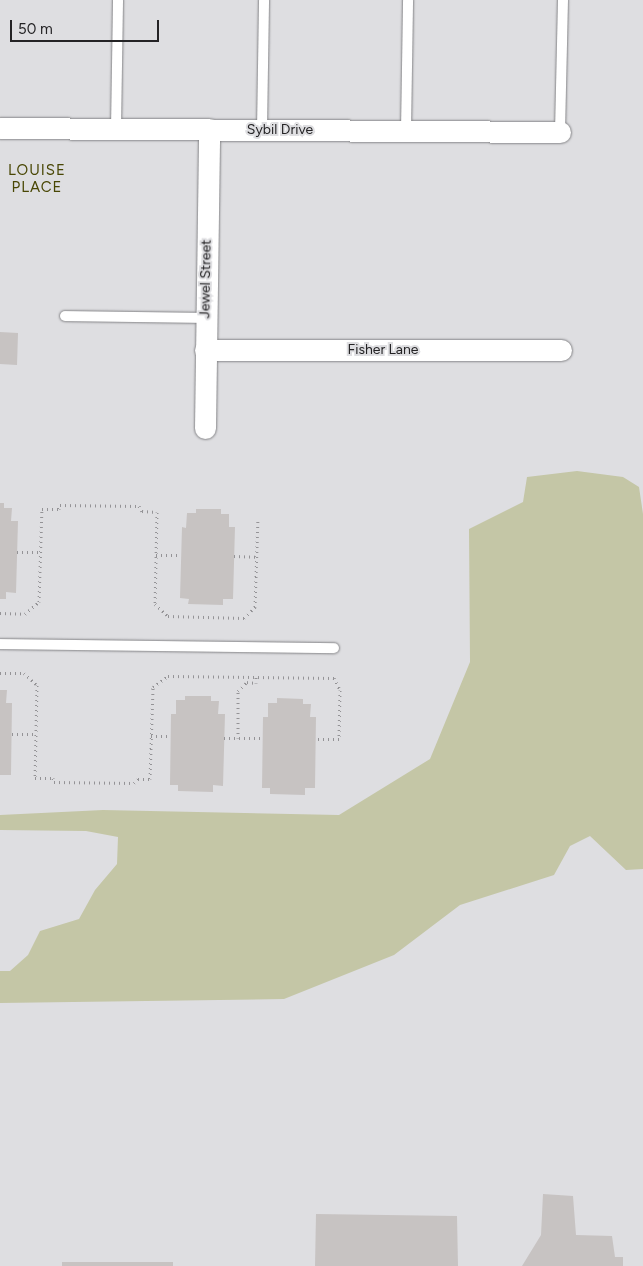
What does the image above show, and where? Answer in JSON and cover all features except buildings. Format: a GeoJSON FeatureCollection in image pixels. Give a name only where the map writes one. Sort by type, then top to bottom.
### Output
{"type":"FeatureCollection","features":[{"type":"Feature","properties":{"kind":"street","name":"Sybil Drive"},"geometry":{"type":"LineString","coordinates":[[0,128],[560,132]]}},
{"type":"Feature","properties":{"kind":"street","name":"Jewel Street"},"geometry":{"type":"LineString","coordinates":[[205,428],[209,130]]}},
{"type":"Feature","properties":{"kind":"street","name":"Fisher Lane"},"geometry":{"type":"LineString","coordinates":[[205,350],[560,350]]}},
{"type":"Feature","properties":{"kind":"lane"},"geometry":{"type":"LineString","coordinates":[[116,130],[118,0]]}},
{"type":"Feature","properties":{"kind":"lane"},"geometry":{"type":"LineString","coordinates":[[262,130],[264,0]]}},
{"type":"Feature","properties":{"kind":"lane"},"geometry":{"type":"LineString","coordinates":[[406,131],[408,0]]}},
{"type":"Feature","properties":{"kind":"lane"},"geometry":{"type":"LineString","coordinates":[[560,132],[563,0]]}},
{"type":"Feature","properties":{"kind":"lane"},"geometry":{"type":"LineString","coordinates":[[65,316],[205,318]]}},
{"type":"Feature","properties":{"kind":"lane"},"geometry":{"type":"LineString","coordinates":[[0,644],[334,648]]}},
{"type":"Feature","properties":{"kind":"path"},"geometry":{"type":"LineString","coordinates":[[0,613],[25,614],[39,602],[42,510],[59,509],[60,505],[139,506],[142,511],[157,512],[155,604],[168,616],[244,618],[255,607],[258,518]]}},
{"type":"Feature","properties":{"kind":"path"},"geometry":{"type":"LineString","coordinates":[[17,552],[40,552]]}},
{"type":"Feature","properties":{"kind":"path"},"geometry":{"type":"LineString","coordinates":[[156,555],[181,555]]}},
{"type":"Feature","properties":{"kind":"path"},"geometry":{"type":"LineString","coordinates":[[234,556],[257,557]]}},
{"type":"Feature","properties":{"kind":"path"},"geometry":{"type":"LineString","coordinates":[[0,673],[24,673],[36,685],[36,778],[104,783],[150,779],[153,687],[168,676],[334,678],[340,690],[339,740],[316,739]]}},
{"type":"Feature","properties":{"kind":"path"},"geometry":{"type":"LineString","coordinates":[[238,738],[238,691],[247,682],[256,683],[256,677]]}},
{"type":"Feature","properties":{"kind":"path"},"geometry":{"type":"LineString","coordinates":[[12,734],[36,734]]}},
{"type":"Feature","properties":{"kind":"path"},"geometry":{"type":"LineString","coordinates":[[151,736],[171,736]]}},
{"type":"Feature","properties":{"kind":"path"},"geometry":{"type":"LineString","coordinates":[[224,738],[263,738]]}},
{"type":"Feature","properties":{"kind":"green space"},"geometry":{"type":"Polygon","coordinates":[[[577,471],[623,477],[639,487],[643,514],[643,869],[626,870],[590,836],[570,846],[554,875],[460,905],[394,955],[284,999],[0,1003],[0,971],[10,971],[28,955],[40,931],[79,919],[95,890],[117,864],[118,837],[86,831],[0,830],[0,815],[103,810],[339,815],[430,759],[470,662],[469,529],[523,502],[527,477],[577,471]]]}},
{"type":"Feature","properties":{"kind":"district","name":"LOUISE PLACE"},"geometry":{"type":"Point","coordinates":[37,178]}}]}
